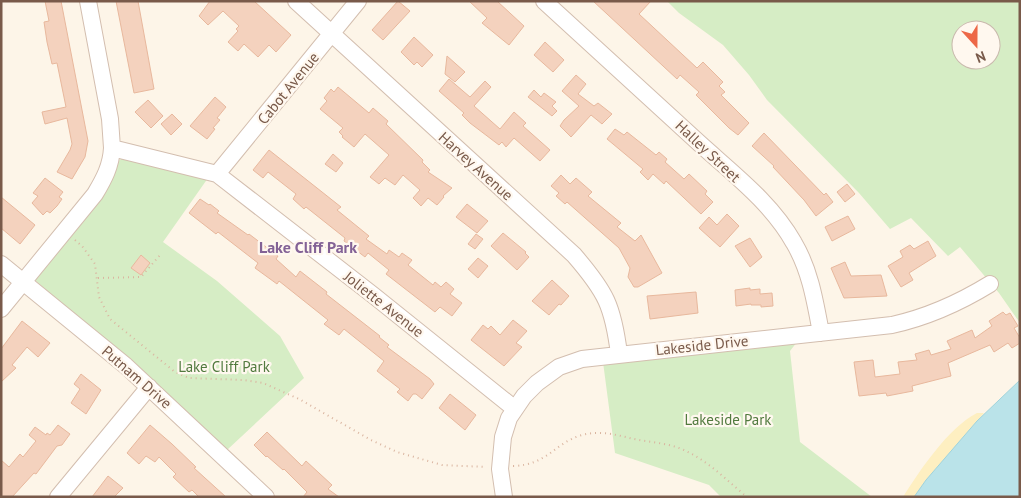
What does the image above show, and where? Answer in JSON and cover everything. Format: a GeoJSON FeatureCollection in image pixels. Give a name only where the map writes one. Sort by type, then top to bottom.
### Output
{"type":"FeatureCollection","features":[{"type":"Feature","properties":{"kind":"street"},"geometry":{"type":"LineString","coordinates":[[1,309],[96,194],[106,177],[111,162],[110,119],[88,1]]}},
{"type":"Feature","properties":{"kind":"street","name":"Harvey Avenue"},"geometry":{"type":"LineString","coordinates":[[296,1],[574,255],[601,289],[611,309],[616,328],[619,354]]}},
{"type":"Feature","properties":{"kind":"street","name":"Cabot Avenue"},"geometry":{"type":"LineString","coordinates":[[217,174],[358,1]]}},
{"type":"Feature","properties":{"kind":"street","name":"Halley Street"},"geometry":{"type":"LineString","coordinates":[[544,1],[768,206],[782,223],[799,252],[808,273],[821,332]]}},
{"type":"Feature","properties":{"kind":"street","name":"Joliette Avenue"},"geometry":{"type":"LineString","coordinates":[[112,148],[217,174],[515,409]]}},
{"type":"Feature","properties":{"kind":"street","name":"Putnam Drive"},"geometry":{"type":"LineString","coordinates":[[1,264],[148,387],[266,497]]}},
{"type":"Feature","properties":{"kind":"street","name":"Lakeside Drive"},"geometry":{"type":"LineString","coordinates":[[504,497],[500,467],[503,436],[509,418],[524,396],[536,383],[559,367],[582,359],[619,354],[892,325],[956,304],[990,284]]}},
{"type":"Feature","properties":{"kind":"street"},"geometry":{"type":"LineString","coordinates":[[58,497],[148,387]]}},
{"type":"Feature","properties":{"kind":"path"},"geometry":{"type":"LineString","coordinates":[[79,235],[75,240],[82,246],[95,264],[100,297],[110,319],[175,372],[189,378],[244,380],[263,383],[299,399],[371,440],[397,452],[427,462],[453,466],[500,467],[530,464],[540,461],[572,439],[582,435],[607,433],[678,448],[711,465],[747,497]]}},
{"type":"Feature","properties":{"kind":"path"},"geometry":{"type":"LineString","coordinates":[[98,278],[141,277],[160,255]]}},
{"type":"Feature","properties":{"kind":"green space"},"geometry":{"type":"Polygon","coordinates":[[[667,1],[1020,1],[1020,323],[999,293],[960,247],[948,256],[911,218],[890,229],[859,193],[767,100],[749,75],[723,45],[679,13],[667,1]]]}},
{"type":"Feature","properties":{"kind":"green space","name":"Lake Cliff Park"},"geometry":{"type":"Polygon","coordinates":[[[124,157],[208,178],[163,242],[217,281],[280,336],[304,378],[227,450],[36,281],[36,277],[117,162],[124,157]]]}},
{"type":"Feature","properties":{"kind":"green space","name":"Lakeside Park"},"geometry":{"type":"Polygon","coordinates":[[[797,342],[790,351],[800,442],[872,497],[721,497],[709,485],[615,453],[603,362],[797,342]]]}},
{"type":"Feature","properties":{"kind":"sand"},"geometry":{"type":"Polygon","coordinates":[[[977,413],[984,413],[926,480],[914,497],[903,497],[936,450],[956,428],[977,413]]]}},
{"type":"Feature","properties":{"kind":"water"},"geometry":{"type":"Polygon","coordinates":[[[1020,380],[1020,497],[914,497],[926,480],[977,421],[1020,380]]]}},
{"type":"Feature","properties":{"kind":"building"},"geometry":{"type":"Polygon","coordinates":[[[45,1],[61,1],[88,141],[85,157],[72,179],[57,172],[72,144],[67,118],[45,124],[42,112],[66,107],[57,63],[52,64],[47,42],[44,22],[49,21],[45,1]]]}},
{"type":"Feature","properties":{"kind":"building"},"geometry":{"type":"Polygon","coordinates":[[[116,1],[138,1],[154,89],[134,93],[116,1]]]}},
{"type":"Feature","properties":{"kind":"building"},"geometry":{"type":"Polygon","coordinates":[[[210,1],[254,1],[291,35],[276,52],[269,45],[258,57],[244,44],[238,51],[228,42],[238,31],[236,29],[239,26],[223,11],[208,25],[199,16],[210,1]]]}},
{"type":"Feature","properties":{"kind":"building"},"geometry":{"type":"Polygon","coordinates":[[[398,1],[410,11],[383,40],[372,30],[398,1]]]}},
{"type":"Feature","properties":{"kind":"building"},"geometry":{"type":"Polygon","coordinates":[[[469,1],[497,1],[524,26],[509,45],[482,23],[487,18],[469,1]]]}},
{"type":"Feature","properties":{"kind":"building"},"geometry":{"type":"Polygon","coordinates":[[[593,1],[651,1],[639,14],[697,68],[703,62],[723,82],[719,86],[725,92],[721,95],[749,123],[738,135],[729,128],[696,95],[699,92],[680,75],[677,79],[593,1]]]}},
{"type":"Feature","properties":{"kind":"building"},"geometry":{"type":"Polygon","coordinates":[[[414,37],[433,55],[422,67],[417,62],[414,65],[401,52],[414,37]]]}},
{"type":"Feature","properties":{"kind":"building"},"geometry":{"type":"Polygon","coordinates":[[[545,42],[564,60],[553,72],[534,55],[545,42]]]}},
{"type":"Feature","properties":{"kind":"building"},"geometry":{"type":"Polygon","coordinates":[[[447,56],[465,72],[455,82],[445,74],[447,56]]]}},
{"type":"Feature","properties":{"kind":"building"},"geometry":{"type":"Polygon","coordinates":[[[576,75],[586,84],[578,94],[594,106],[598,103],[612,114],[602,124],[591,115],[571,137],[560,126],[579,106],[562,91],[576,75]]]}},
{"type":"Feature","properties":{"kind":"building"},"geometry":{"type":"Polygon","coordinates":[[[449,79],[470,97],[485,81],[491,87],[474,106],[500,129],[514,112],[526,123],[523,126],[550,150],[540,161],[514,138],[506,147],[502,142],[499,145],[470,123],[462,115],[464,113],[439,91],[449,79]]]}},
{"type":"Feature","properties":{"kind":"building"},"geometry":{"type":"Polygon","coordinates":[[[338,87],[369,113],[373,108],[388,121],[386,124],[423,160],[422,162],[430,170],[428,172],[452,188],[437,205],[428,198],[421,206],[413,198],[420,190],[403,175],[395,185],[385,178],[379,184],[370,177],[389,155],[365,134],[354,147],[339,132],[343,128],[320,109],[327,101],[324,98],[331,89],[334,92],[338,87]]]}},
{"type":"Feature","properties":{"kind":"building"},"geometry":{"type":"Polygon","coordinates":[[[534,90],[541,97],[544,93],[556,102],[552,106],[557,111],[552,116],[528,97],[534,90]]]}},
{"type":"Feature","properties":{"kind":"building"},"geometry":{"type":"Polygon","coordinates":[[[215,97],[226,107],[217,118],[220,120],[207,139],[190,126],[215,97]]]}},
{"type":"Feature","properties":{"kind":"building"},"geometry":{"type":"Polygon","coordinates":[[[148,100],[163,116],[151,128],[135,112],[148,100]]]}},
{"type":"Feature","properties":{"kind":"building"},"geometry":{"type":"Polygon","coordinates":[[[172,114],[182,124],[171,135],[161,124],[172,114]]]}},
{"type":"Feature","properties":{"kind":"building"},"geometry":{"type":"Polygon","coordinates":[[[615,129],[624,135],[627,132],[656,155],[659,152],[667,159],[665,162],[684,179],[689,174],[707,191],[705,194],[713,202],[701,214],[666,181],[664,184],[653,174],[648,180],[640,172],[643,169],[607,139],[615,129]]]}},
{"type":"Feature","properties":{"kind":"building"},"geometry":{"type":"Polygon","coordinates":[[[764,133],[833,202],[816,216],[774,166],[752,146],[764,133]]]}},
{"type":"Feature","properties":{"kind":"building"},"geometry":{"type":"Polygon","coordinates":[[[269,150],[341,207],[337,210],[369,236],[366,239],[387,254],[389,250],[399,257],[402,253],[412,260],[408,265],[433,285],[435,282],[441,287],[446,282],[454,289],[450,294],[462,303],[452,316],[440,307],[435,312],[386,274],[389,270],[368,253],[365,257],[344,241],[345,238],[306,207],[304,209],[293,199],[296,194],[268,172],[263,178],[253,170],[269,150]]]}},
{"type":"Feature","properties":{"kind":"building"},"geometry":{"type":"Polygon","coordinates":[[[333,154],[343,163],[336,172],[325,164],[333,154]]]}},
{"type":"Feature","properties":{"kind":"building"},"geometry":{"type":"Polygon","coordinates":[[[561,175],[570,184],[576,178],[592,192],[588,196],[621,223],[617,227],[635,241],[641,235],[662,273],[638,287],[634,287],[628,277],[630,268],[619,248],[567,202],[565,204],[556,196],[559,193],[551,186],[561,175]]]}},
{"type":"Feature","properties":{"kind":"building"},"geometry":{"type":"Polygon","coordinates":[[[45,178],[63,192],[59,197],[62,199],[57,206],[50,213],[47,211],[43,215],[32,203],[38,196],[33,193],[45,178]]]}},
{"type":"Feature","properties":{"kind":"building"},"geometry":{"type":"Polygon","coordinates":[[[847,184],[855,194],[845,202],[837,192],[847,184]]]}},
{"type":"Feature","properties":{"kind":"building"},"geometry":{"type":"Polygon","coordinates":[[[1,197],[35,225],[20,244],[1,228],[1,197]]]}},
{"type":"Feature","properties":{"kind":"building"},"geometry":{"type":"Polygon","coordinates":[[[200,199],[210,204],[219,211],[217,213],[278,256],[276,259],[296,277],[300,271],[327,292],[326,294],[380,336],[389,345],[387,347],[430,379],[434,384],[422,399],[413,394],[408,401],[397,392],[400,389],[377,371],[384,361],[344,329],[339,335],[324,324],[328,320],[279,281],[277,284],[255,268],[258,263],[218,232],[216,234],[189,213],[200,199]]]}},
{"type":"Feature","properties":{"kind":"building"},"geometry":{"type":"Polygon","coordinates":[[[467,204],[488,221],[477,233],[456,217],[467,204]]]}},
{"type":"Feature","properties":{"kind":"building"},"geometry":{"type":"Polygon","coordinates":[[[727,214],[739,226],[720,247],[699,228],[709,217],[717,225],[727,214]]]}},
{"type":"Feature","properties":{"kind":"building"},"geometry":{"type":"Polygon","coordinates":[[[848,216],[855,229],[832,241],[825,227],[848,216]]]}},
{"type":"Feature","properties":{"kind":"building"},"geometry":{"type":"Polygon","coordinates":[[[503,233],[526,252],[529,257],[517,270],[491,246],[503,233]]]}},
{"type":"Feature","properties":{"kind":"building"},"geometry":{"type":"Polygon","coordinates":[[[476,234],[483,239],[475,249],[468,244],[476,234]]]}},
{"type":"Feature","properties":{"kind":"building"},"geometry":{"type":"Polygon","coordinates":[[[750,238],[762,257],[750,267],[735,246],[750,238]]]}},
{"type":"Feature","properties":{"kind":"building"},"geometry":{"type":"Polygon","coordinates":[[[928,241],[936,256],[909,273],[913,280],[901,287],[888,266],[903,257],[900,251],[910,245],[914,249],[928,241]]]}},
{"type":"Feature","properties":{"kind":"building"},"geometry":{"type":"Polygon","coordinates":[[[141,255],[150,263],[141,275],[131,268],[141,255]]]}},
{"type":"Feature","properties":{"kind":"building"},"geometry":{"type":"Polygon","coordinates":[[[478,258],[488,266],[478,278],[468,269],[478,258]]]}},
{"type":"Feature","properties":{"kind":"building"},"geometry":{"type":"Polygon","coordinates":[[[845,262],[851,276],[881,275],[887,296],[844,298],[831,268],[845,262]]]}},
{"type":"Feature","properties":{"kind":"building"},"geometry":{"type":"Polygon","coordinates":[[[552,280],[569,296],[549,315],[532,301],[552,280]]]}},
{"type":"Feature","properties":{"kind":"building"},"geometry":{"type":"Polygon","coordinates":[[[750,288],[750,290],[760,289],[760,294],[772,293],[773,306],[761,307],[761,305],[751,304],[736,306],[735,290],[750,288]]]}},
{"type":"Feature","properties":{"kind":"building"},"geometry":{"type":"Polygon","coordinates":[[[696,292],[698,313],[650,319],[647,296],[696,292]]]}},
{"type":"Feature","properties":{"kind":"building"},"geometry":{"type":"Polygon","coordinates":[[[1003,312],[1006,315],[1010,313],[1018,326],[1014,328],[1020,338],[1020,343],[1012,348],[1008,343],[994,352],[990,345],[948,363],[951,376],[912,386],[913,391],[887,396],[886,393],[859,396],[854,362],[873,360],[875,377],[900,374],[898,362],[917,360],[915,354],[929,350],[931,355],[951,349],[947,341],[972,330],[975,338],[992,326],[989,321],[1003,312]]]}},
{"type":"Feature","properties":{"kind":"building"},"geometry":{"type":"Polygon","coordinates":[[[513,320],[527,331],[516,343],[522,347],[504,366],[471,340],[483,325],[488,329],[491,326],[500,335],[513,320]]]}},
{"type":"Feature","properties":{"kind":"building"},"geometry":{"type":"Polygon","coordinates":[[[22,321],[50,343],[38,357],[27,347],[12,365],[16,368],[1,382],[1,349],[22,321]]]}},
{"type":"Feature","properties":{"kind":"building"},"geometry":{"type":"Polygon","coordinates":[[[81,374],[101,390],[86,414],[71,403],[80,389],[74,384],[81,374]]]}},
{"type":"Feature","properties":{"kind":"building"},"geometry":{"type":"Polygon","coordinates":[[[450,394],[476,415],[465,430],[439,408],[450,394]]]}},
{"type":"Feature","properties":{"kind":"building"},"geometry":{"type":"Polygon","coordinates":[[[58,425],[70,434],[62,445],[57,446],[36,474],[34,473],[12,497],[1,497],[1,460],[9,467],[20,454],[23,457],[36,441],[29,435],[35,427],[46,435],[47,433],[50,435],[58,425]]]}},
{"type":"Feature","properties":{"kind":"building"},"geometry":{"type":"Polygon","coordinates":[[[150,425],[226,497],[199,497],[192,490],[189,492],[173,477],[176,474],[159,457],[155,462],[146,456],[139,464],[127,453],[150,425]]]}},
{"type":"Feature","properties":{"kind":"building"},"geometry":{"type":"Polygon","coordinates":[[[267,432],[302,466],[306,461],[332,485],[328,489],[339,497],[303,497],[307,492],[284,469],[266,457],[254,445],[267,432]]]}},
{"type":"Feature","properties":{"kind":"building"},"geometry":{"type":"Polygon","coordinates":[[[108,476],[123,488],[114,497],[92,497],[108,476]]]}},
{"type":"Feature","properties":{"kind":"district","name":"Lake Cliff Park"},"geometry":{"type":"Point","coordinates":[308,247]}}]}
